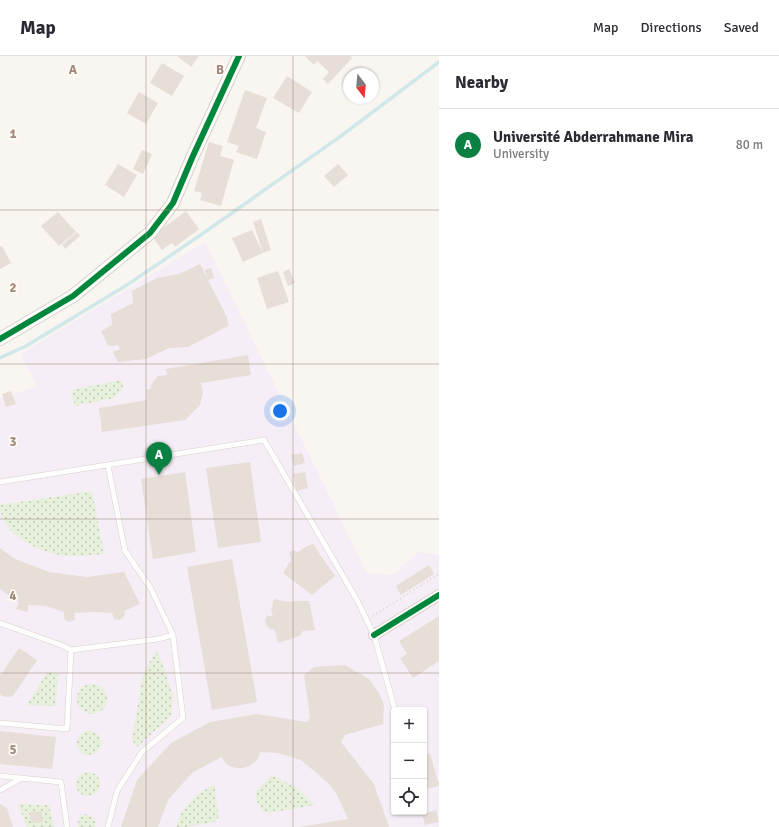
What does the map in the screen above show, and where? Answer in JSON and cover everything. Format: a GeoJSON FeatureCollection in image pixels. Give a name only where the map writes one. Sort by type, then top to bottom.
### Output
{"type":"FeatureCollection","features":[{"type":"Feature","properties":{"kind":"street"},"geometry":{"type":"LineString","coordinates":[[0,339],[73,296],[150,233],[173,203],[239,56]]}},
{"type":"Feature","properties":{"kind":"street"},"geometry":{"type":"LineString","coordinates":[[374,635],[439,594]]}},
{"type":"Feature","properties":{"kind":"lane"},"geometry":{"type":"LineString","coordinates":[[0,482],[264,440],[353,593],[367,620],[374,635],[394,707]]}},
{"type":"Feature","properties":{"kind":"lane"},"geometry":{"type":"LineString","coordinates":[[108,465],[125,550],[150,587],[173,635],[183,718],[142,752],[117,791],[108,827]]}},
{"type":"Feature","properties":{"kind":"lane"},"geometry":{"type":"LineString","coordinates":[[0,623],[71,650],[158,639],[173,635]]}},
{"type":"Feature","properties":{"kind":"lane"},"geometry":{"type":"LineString","coordinates":[[0,723],[67,729],[71,650]]}},
{"type":"Feature","properties":{"kind":"lane"},"geometry":{"type":"LineString","coordinates":[[0,776],[61,782],[67,827]]}},
{"type":"Feature","properties":{"kind":"lane"},"geometry":{"type":"LineString","coordinates":[[0,790],[22,778]]}},
{"type":"Feature","properties":{"kind":"path"},"geometry":{"type":"LineString","coordinates":[[367,620],[439,574]]}},
{"type":"Feature","properties":{"kind":"shaded area"},"geometry":{"type":"Polygon","coordinates":[[[205,242],[367,573],[393,575],[418,552],[439,555],[439,827],[0,827],[0,398],[38,386],[20,354],[205,242]]]}},
{"type":"Feature","properties":{"kind":"green space"},"geometry":{"type":"Polygon","coordinates":[[[122,380],[123,388],[114,398],[75,406],[71,390],[122,380]]]}},
{"type":"Feature","properties":{"kind":"green space"},"geometry":{"type":"Polygon","coordinates":[[[92,491],[104,554],[66,556],[45,551],[23,541],[14,534],[2,516],[0,505],[92,491]]]}},
{"type":"Feature","properties":{"kind":"green space"},"geometry":{"type":"Polygon","coordinates":[[[156,650],[173,696],[171,716],[137,747],[132,740],[143,675],[156,650]]]}},
{"type":"Feature","properties":{"kind":"green space"},"geometry":{"type":"Polygon","coordinates":[[[48,671],[58,674],[56,706],[27,705],[48,671]]]}},
{"type":"Feature","properties":{"kind":"green space"},"geometry":{"type":"Polygon","coordinates":[[[92,684],[102,689],[107,699],[102,709],[92,714],[82,709],[77,699],[82,689],[92,684]]]}},
{"type":"Feature","properties":{"kind":"green space"},"geometry":{"type":"Polygon","coordinates":[[[89,731],[94,732],[100,738],[100,748],[94,754],[89,755],[84,754],[78,748],[77,743],[78,738],[84,732],[89,731]]]}},
{"type":"Feature","properties":{"kind":"green space"},"geometry":{"type":"Polygon","coordinates":[[[88,772],[93,773],[99,779],[99,789],[93,795],[88,796],[83,795],[77,789],[76,784],[77,779],[83,773],[88,772]]]}},
{"type":"Feature","properties":{"kind":"green space"},"geometry":{"type":"Polygon","coordinates":[[[272,775],[295,787],[315,805],[269,813],[262,811],[257,801],[255,792],[272,775]]]}},
{"type":"Feature","properties":{"kind":"green space"},"geometry":{"type":"Polygon","coordinates":[[[215,785],[219,817],[214,822],[177,827],[181,813],[185,807],[196,796],[215,785]]]}},
{"type":"Feature","properties":{"kind":"green space"},"geometry":{"type":"Polygon","coordinates":[[[18,804],[49,805],[54,827],[27,827],[18,804]]]}},
{"type":"Feature","properties":{"kind":"green space"},"geometry":{"type":"Polygon","coordinates":[[[84,814],[95,819],[95,827],[78,827],[78,820],[84,814]]]}},
{"type":"Feature","properties":{"kind":"building"},"geometry":{"type":"Polygon","coordinates":[[[177,56],[199,56],[191,67],[177,56]]]}},
{"type":"Feature","properties":{"kind":"building"},"geometry":{"type":"Polygon","coordinates":[[[305,56],[350,56],[352,58],[328,84],[323,79],[329,72],[317,61],[314,65],[305,56]]]}},
{"type":"Feature","properties":{"kind":"building"},"geometry":{"type":"Polygon","coordinates":[[[162,63],[184,76],[172,96],[150,83],[162,63]]]}},
{"type":"Feature","properties":{"kind":"building"},"geometry":{"type":"Polygon","coordinates":[[[287,76],[312,92],[299,113],[273,98],[287,76]]]}},
{"type":"Feature","properties":{"kind":"building"},"geometry":{"type":"Polygon","coordinates":[[[245,90],[267,98],[256,128],[266,132],[257,159],[236,152],[239,146],[227,142],[245,90]]]}},
{"type":"Feature","properties":{"kind":"building"},"geometry":{"type":"Polygon","coordinates":[[[139,92],[158,103],[146,124],[127,113],[139,92]]]}},
{"type":"Feature","properties":{"kind":"building"},"geometry":{"type":"Polygon","coordinates":[[[209,142],[223,146],[220,156],[234,160],[221,206],[200,200],[202,193],[194,191],[209,142]]]}},
{"type":"Feature","properties":{"kind":"building"},"geometry":{"type":"Polygon","coordinates":[[[142,150],[152,154],[143,174],[133,169],[142,150]]]}},
{"type":"Feature","properties":{"kind":"building"},"geometry":{"type":"Polygon","coordinates":[[[118,164],[137,175],[124,197],[105,185],[118,164]]]}},
{"type":"Feature","properties":{"kind":"building"},"geometry":{"type":"Polygon","coordinates":[[[338,164],[348,175],[334,187],[324,176],[338,164]]]}},
{"type":"Feature","properties":{"kind":"building"},"geometry":{"type":"Polygon","coordinates":[[[186,211],[199,229],[175,247],[172,243],[162,250],[152,236],[186,211]]]}},
{"type":"Feature","properties":{"kind":"building"},"geometry":{"type":"Polygon","coordinates":[[[58,212],[76,232],[59,246],[41,226],[58,212]]]}},
{"type":"Feature","properties":{"kind":"building"},"geometry":{"type":"Polygon","coordinates":[[[261,219],[271,250],[263,253],[253,222],[261,219]]]}},
{"type":"Feature","properties":{"kind":"building"},"geometry":{"type":"Polygon","coordinates":[[[252,230],[263,253],[243,262],[232,238],[252,230]]]}},
{"type":"Feature","properties":{"kind":"building"},"geometry":{"type":"Polygon","coordinates":[[[77,232],[80,236],[65,249],[62,245],[77,232]]]}},
{"type":"Feature","properties":{"kind":"building"},"geometry":{"type":"Polygon","coordinates":[[[2,246],[11,263],[0,269],[0,247],[2,246]]]}},
{"type":"Feature","properties":{"kind":"building"},"geometry":{"type":"Polygon","coordinates":[[[200,264],[208,279],[205,270],[211,268],[214,278],[208,280],[227,317],[228,326],[188,347],[169,348],[146,359],[118,362],[113,352],[120,349],[118,345],[108,346],[101,331],[112,325],[111,314],[133,303],[132,291],[157,278],[179,274],[200,264]]]}},
{"type":"Feature","properties":{"kind":"building"},"geometry":{"type":"Polygon","coordinates":[[[289,269],[295,283],[288,286],[283,272],[289,269]]]}},
{"type":"Feature","properties":{"kind":"building"},"geometry":{"type":"Polygon","coordinates":[[[278,271],[289,302],[267,309],[257,278],[278,271]]]}},
{"type":"Feature","properties":{"kind":"building"},"geometry":{"type":"Polygon","coordinates":[[[248,355],[251,375],[201,383],[203,393],[200,405],[185,420],[102,432],[99,408],[147,400],[146,390],[151,389],[151,385],[158,376],[167,375],[166,369],[248,355]]]}},
{"type":"Feature","properties":{"kind":"building"},"geometry":{"type":"Polygon","coordinates":[[[11,391],[16,404],[6,407],[2,394],[11,391]]]}},
{"type":"Feature","properties":{"kind":"building"},"geometry":{"type":"Polygon","coordinates":[[[302,453],[305,463],[294,466],[291,455],[302,453]]]}},
{"type":"Feature","properties":{"kind":"building"},"geometry":{"type":"Polygon","coordinates":[[[250,462],[261,542],[218,548],[206,468],[250,462]]]}},
{"type":"Feature","properties":{"kind":"building"},"geometry":{"type":"Polygon","coordinates":[[[185,472],[196,552],[153,559],[141,479],[185,472]]]}},
{"type":"Feature","properties":{"kind":"building"},"geometry":{"type":"Polygon","coordinates":[[[305,472],[308,488],[296,491],[293,474],[305,472]]]}},
{"type":"Feature","properties":{"kind":"building"},"geometry":{"type":"Polygon","coordinates":[[[313,544],[335,576],[312,595],[283,573],[291,560],[289,553],[293,550],[298,552],[313,544]]]}},
{"type":"Feature","properties":{"kind":"building"},"geometry":{"type":"Polygon","coordinates":[[[0,548],[13,558],[49,572],[87,577],[124,572],[140,604],[124,611],[125,615],[120,620],[114,619],[112,613],[94,612],[74,613],[75,620],[69,622],[64,619],[64,612],[46,606],[28,605],[28,612],[16,609],[19,602],[0,589],[0,548]]]}},
{"type":"Feature","properties":{"kind":"building"},"geometry":{"type":"Polygon","coordinates":[[[232,559],[257,702],[212,710],[187,567],[232,559]]]}},
{"type":"Feature","properties":{"kind":"building"},"geometry":{"type":"Polygon","coordinates":[[[429,565],[434,574],[401,595],[396,586],[429,565]]]}},
{"type":"Feature","properties":{"kind":"building"},"geometry":{"type":"Polygon","coordinates":[[[274,599],[288,602],[309,601],[315,630],[303,631],[300,636],[278,643],[275,630],[270,629],[266,625],[265,620],[267,616],[273,616],[271,611],[274,599]]]}},
{"type":"Feature","properties":{"kind":"building"},"geometry":{"type":"Polygon","coordinates":[[[439,616],[439,661],[413,678],[400,658],[407,654],[399,641],[439,616]]]}},
{"type":"Feature","properties":{"kind":"building"},"geometry":{"type":"Polygon","coordinates":[[[19,648],[37,660],[13,696],[2,696],[0,694],[0,676],[19,648]]]}},
{"type":"Feature","properties":{"kind":"building"},"geometry":{"type":"Polygon","coordinates":[[[345,665],[369,679],[379,693],[384,705],[383,724],[345,735],[341,742],[374,784],[389,827],[299,827],[348,819],[336,793],[328,783],[301,760],[278,753],[260,752],[254,763],[243,768],[229,766],[222,757],[193,772],[168,800],[158,827],[121,827],[137,780],[171,743],[210,722],[257,714],[307,722],[310,717],[304,675],[314,667],[345,665]]]}},
{"type":"Feature","properties":{"kind":"building"},"geometry":{"type":"Polygon","coordinates":[[[0,731],[56,737],[52,769],[0,764],[0,731]]]}},
{"type":"Feature","properties":{"kind":"building"},"geometry":{"type":"Polygon","coordinates":[[[430,753],[439,786],[427,789],[427,779],[427,754],[430,753]]]}},
{"type":"Feature","properties":{"kind":"building"},"geometry":{"type":"Polygon","coordinates":[[[0,804],[7,808],[13,827],[0,827],[0,804]]]}},
{"type":"Feature","properties":{"kind":"building"},"geometry":{"type":"Polygon","coordinates":[[[436,810],[439,822],[425,825],[422,815],[427,815],[427,813],[436,810]]]}},
{"type":"Feature","properties":{"kind":"building"},"geometry":{"type":"Polygon","coordinates":[[[41,811],[43,822],[31,823],[30,812],[41,811]]]}},
{"type":"Feature","properties":{"kind":"waterway"},"geometry":{"type":"LineString","coordinates":[[0,358],[26,346],[127,285],[341,136],[439,62]]}},
{"type":"Feature","properties":{"kind":"cycle path"},"geometry":{"type":"LineString","coordinates":[[0,339],[73,296],[150,233],[173,203],[239,56]]}},
{"type":"Feature","properties":{"kind":"cycle path"},"geometry":{"type":"LineString","coordinates":[[374,635],[439,595]]}},
{"type":"Feature","properties":{"kind":"place","name":"Université Abderrahmane Mira"},"geometry":{"type":"Point","coordinates":[159,475]}}]}
